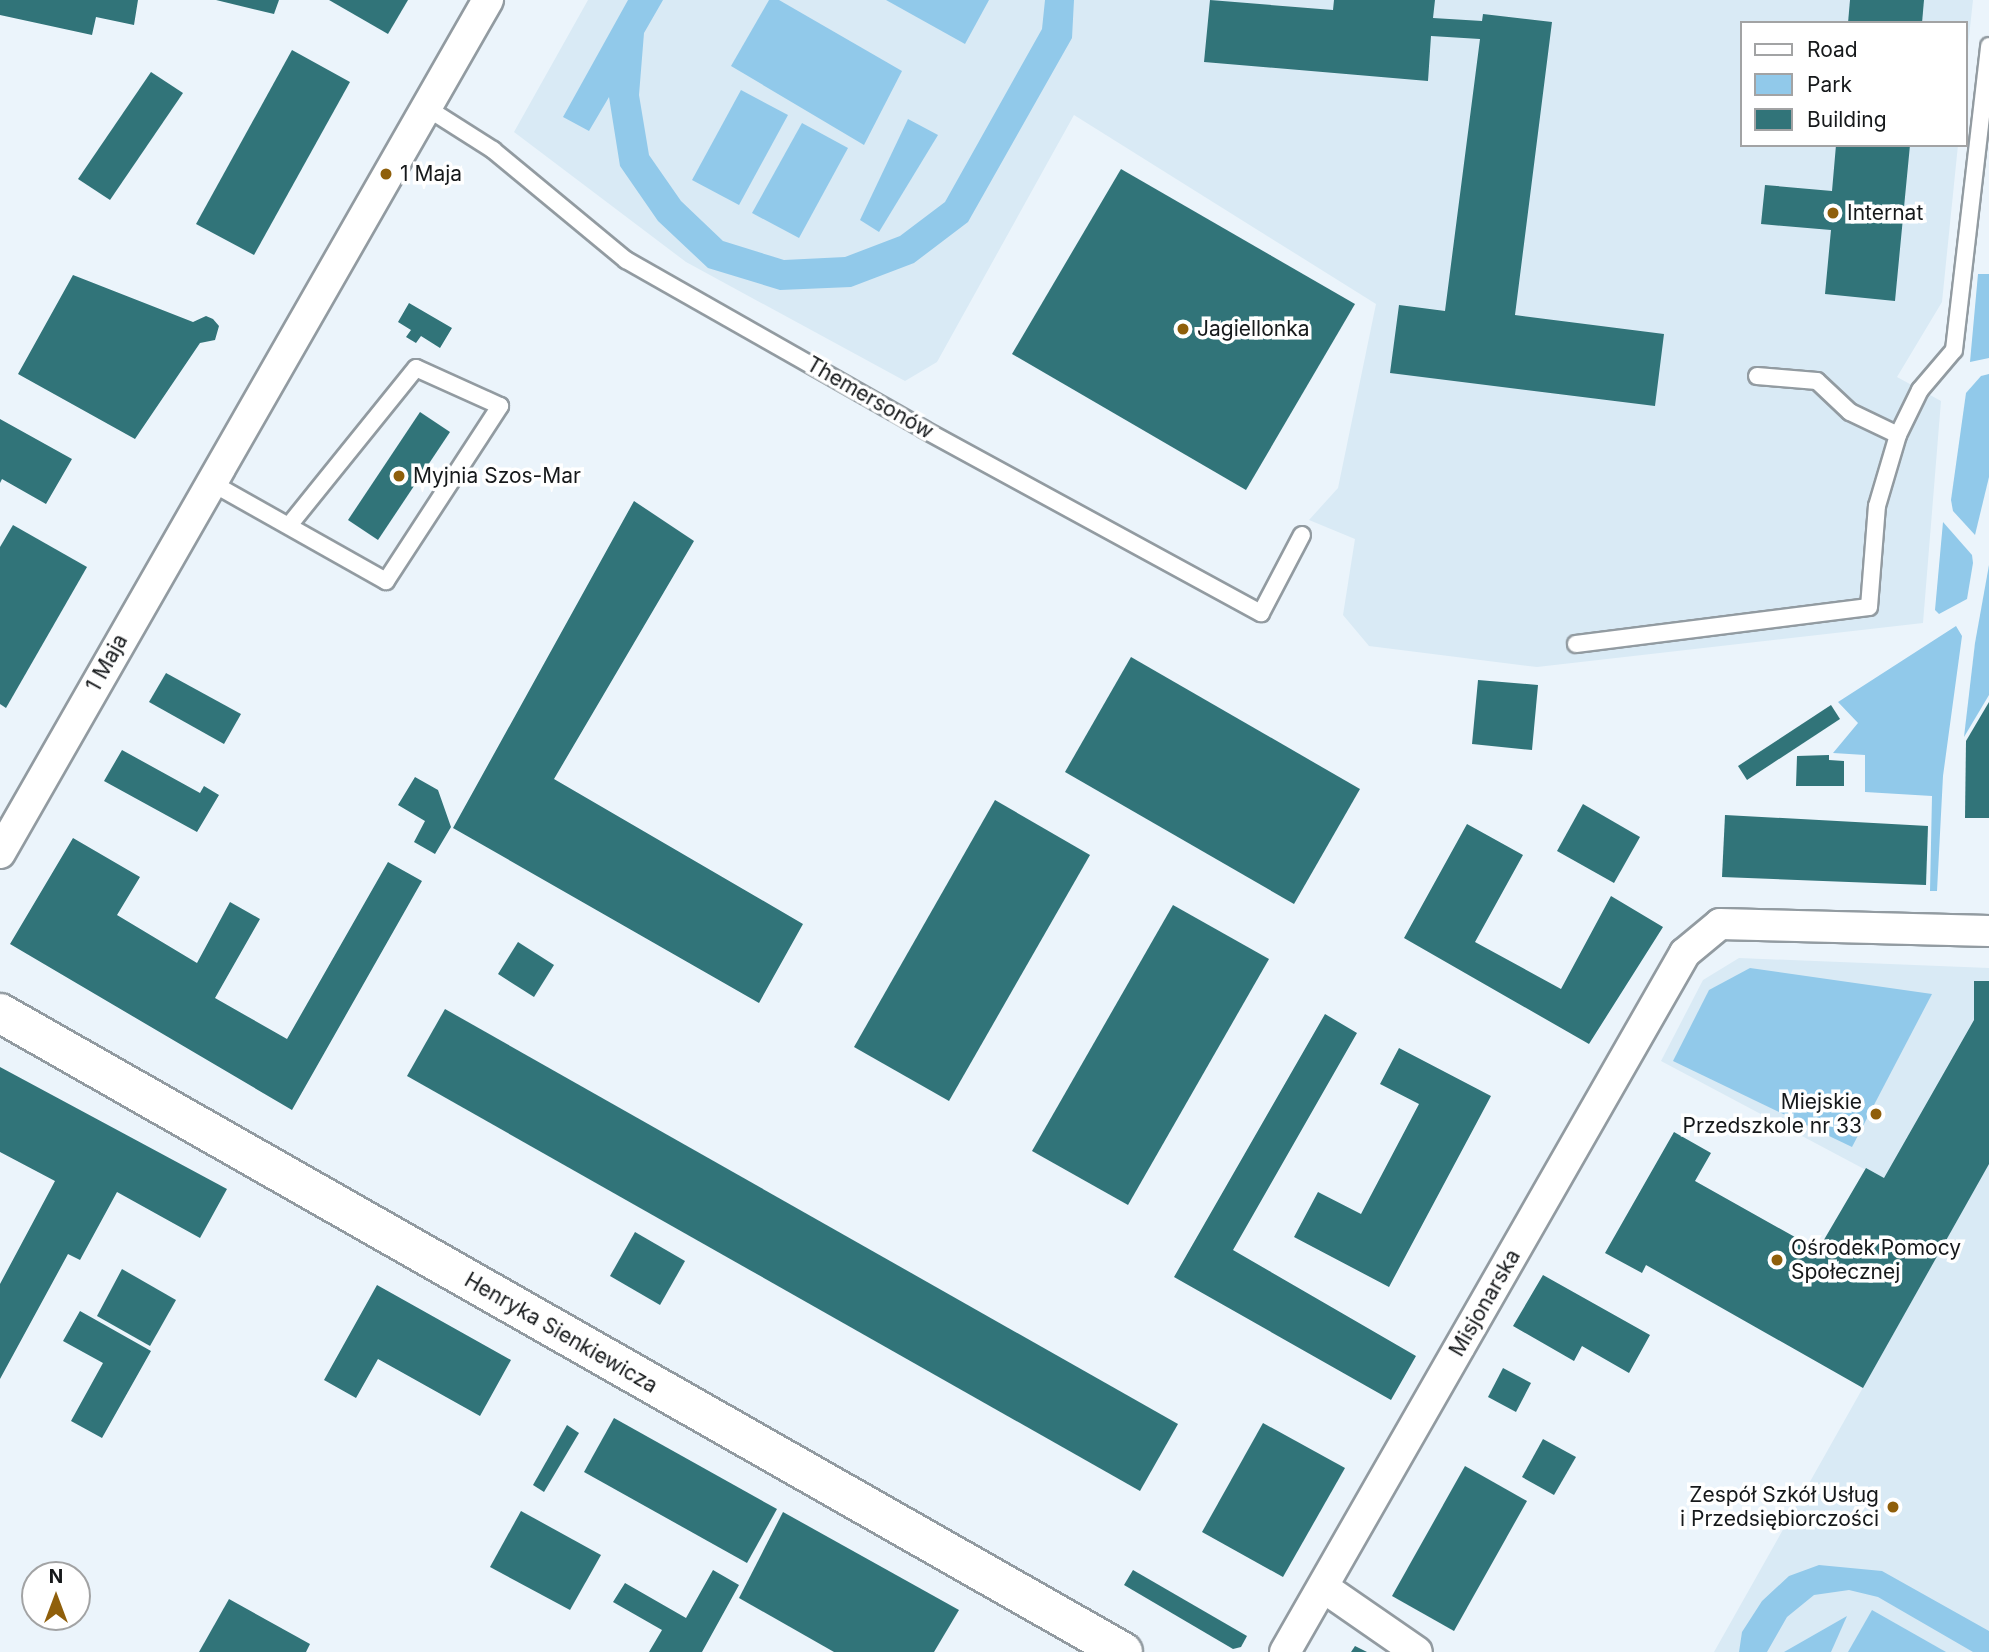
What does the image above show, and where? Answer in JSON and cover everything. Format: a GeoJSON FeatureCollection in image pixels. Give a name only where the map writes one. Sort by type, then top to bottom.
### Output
{"type":"FeatureCollection","features":[{"type":"Feature","properties":{"kind":"street","name":"1 Maja"},"geometry":{"type":"LineString","coordinates":[[0,853],[424,106],[488,0]]}},
{"type":"Feature","properties":{"kind":"street","name":"Misjonarska"},"geometry":{"type":"LineString","coordinates":[[1285,1652],[1685,954],[1720,924],[1989,932]]}},
{"type":"Feature","properties":{"kind":"street","name":"Henryka Sienkiewicza"},"geometry":{"type":"LineString","coordinates":[[0,1013],[1123,1652]]}},
{"type":"Feature","properties":{"kind":"street"},"geometry":{"type":"LineString","coordinates":[[1324,1587],[1417,1652]]}},
{"type":"Feature","properties":{"kind":"lane"},"geometry":{"type":"LineString","coordinates":[[1576,644],[1868,607],[1877,506],[1898,435],[1920,390],[1954,350],[1989,46]]}},
{"type":"Feature","properties":{"kind":"lane","name":"Themersonów"},"geometry":{"type":"LineString","coordinates":[[424,106],[493,150],[626,260],[923,429],[1261,613],[1302,535]]}},
{"type":"Feature","properties":{"kind":"lane"},"geometry":{"type":"LineString","coordinates":[[210,482],[290,524],[386,581],[500,406],[416,368],[290,524]]}},
{"type":"Feature","properties":{"kind":"lane"},"geometry":{"type":"LineString","coordinates":[[1757,376],[1817,381],[1850,412],[1898,435]]}},
{"type":"Feature","properties":{"kind":"shaded area"},"geometry":{"type":"Polygon","coordinates":[[[588,0],[1973,0],[1968,46],[1968,21],[1741,21],[1741,147],[1958,147],[1942,302],[1897,377],[1941,401],[1923,623],[1537,667],[1369,646],[1343,615],[1355,539],[1309,520],[1338,488],[1376,304],[1074,115],[937,362],[905,381],[686,262],[514,132],[588,0]]]}},
{"type":"Feature","properties":{"kind":"shaded area"},"geometry":{"type":"Polygon","coordinates":[[[1739,958],[1989,968],[1989,1652],[1714,1652],[1958,1219],[1661,1061],[1703,980],[1739,958]]]}},
{"type":"Feature","properties":{"kind":"green space"},"geometry":{"type":"Polygon","coordinates":[[[628,0],[663,0],[644,33],[639,95],[649,155],[681,201],[723,241],[784,260],[845,257],[900,236],[945,202],[1042,29],[1045,0],[1074,0],[1072,38],[968,222],[914,263],[851,287],[780,290],[708,268],[658,221],[620,166],[609,97],[589,131],[563,117],[628,0]]]}},
{"type":"Feature","properties":{"kind":"green space"},"geometry":{"type":"Polygon","coordinates":[[[769,0],[779,0],[902,71],[864,145],[731,66],[769,0]]]}},
{"type":"Feature","properties":{"kind":"green space"},"geometry":{"type":"Polygon","coordinates":[[[886,0],[989,0],[965,44],[886,0]]]}},
{"type":"Feature","properties":{"kind":"green space"},"geometry":{"type":"Polygon","coordinates":[[[741,90],[788,115],[739,205],[692,180],[741,90]]]}},
{"type":"Feature","properties":{"kind":"green space"},"geometry":{"type":"Polygon","coordinates":[[[908,119],[938,135],[879,232],[860,220],[908,119]]]}},
{"type":"Feature","properties":{"kind":"green space"},"geometry":{"type":"Polygon","coordinates":[[[802,123],[848,148],[799,238],[752,213],[802,123]]]}},
{"type":"Feature","properties":{"kind":"green space"},"geometry":{"type":"Polygon","coordinates":[[[1978,274],[1989,274],[1989,358],[1970,362],[1978,274]]]}},
{"type":"Feature","properties":{"kind":"green space"},"geometry":{"type":"Polygon","coordinates":[[[1989,374],[1989,477],[1975,535],[1953,511],[1951,500],[1966,393],[1981,376],[1989,374]]]}},
{"type":"Feature","properties":{"kind":"green space"},"geometry":{"type":"Polygon","coordinates":[[[1943,522],[1972,555],[1973,563],[1967,599],[1939,614],[1935,610],[1943,522]]]}},
{"type":"Feature","properties":{"kind":"green space"},"geometry":{"type":"Polygon","coordinates":[[[1989,565],[1989,695],[1964,737],[1975,643],[1989,565]]]}},
{"type":"Feature","properties":{"kind":"green space"},"geometry":{"type":"Polygon","coordinates":[[[1956,626],[1962,636],[1943,776],[1937,891],[1930,891],[1932,796],[1865,792],[1865,755],[1833,753],[1858,723],[1838,702],[1956,626]]]}},
{"type":"Feature","properties":{"kind":"green space"},"geometry":{"type":"Polygon","coordinates":[[[1750,968],[1932,994],[1852,1147],[1673,1061],[1709,990],[1750,968]]]}},
{"type":"Feature","properties":{"kind":"green space"},"geometry":{"type":"Polygon","coordinates":[[[1819,1565],[1882,1571],[1989,1631],[1989,1652],[1973,1652],[1878,1597],[1849,1590],[1814,1595],[1787,1617],[1767,1652],[1739,1652],[1742,1632],[1762,1601],[1789,1576],[1819,1565]]]}},
{"type":"Feature","properties":{"kind":"green space"},"geometry":{"type":"Polygon","coordinates":[[[1872,1610],[1946,1652],[1848,1652],[1872,1610]]]}},
{"type":"Feature","properties":{"kind":"green space"},"geometry":{"type":"Polygon","coordinates":[[[1847,1616],[1831,1652],[1784,1652],[1847,1616]]]}},
{"type":"Feature","properties":{"kind":"building"},"geometry":{"type":"Polygon","coordinates":[[[0,0],[138,0],[134,25],[96,17],[92,35],[0,15],[0,0]]]}},
{"type":"Feature","properties":{"kind":"building"},"geometry":{"type":"Polygon","coordinates":[[[216,0],[279,0],[274,14],[216,0]]]}},
{"type":"Feature","properties":{"kind":"building"},"geometry":{"type":"Polygon","coordinates":[[[329,0],[408,0],[388,34],[329,0]]]}},
{"type":"Feature","properties":{"kind":"building"},"geometry":{"type":"Polygon","coordinates":[[[1210,0],[1333,10],[1334,0],[1435,0],[1433,18],[1482,21],[1483,14],[1552,22],[1515,315],[1664,334],[1655,406],[1390,373],[1399,305],[1445,311],[1480,39],[1431,36],[1428,81],[1204,62],[1210,0]]]}},
{"type":"Feature","properties":{"kind":"building"},"geometry":{"type":"Polygon","coordinates":[[[1850,0],[1924,0],[1922,21],[1848,21],[1850,0]]]}},
{"type":"Feature","properties":{"kind":"building"},"geometry":{"type":"Polygon","coordinates":[[[292,50],[350,82],[254,255],[196,224],[292,50]]]}},
{"type":"Feature","properties":{"kind":"building"},"geometry":{"type":"Polygon","coordinates":[[[151,72],[183,93],[110,200],[78,179],[151,72]]]}},
{"type":"Feature","properties":{"kind":"building","name":"Internat"},"geometry":{"type":"Polygon","coordinates":[[[1836,147],[1910,147],[1895,301],[1825,294],[1831,230],[1761,224],[1765,185],[1832,191],[1836,147]]]}},
{"type":"Feature","properties":{"kind":"building","name":"Jagiellonka"},"geometry":{"type":"Polygon","coordinates":[[[1121,169],[1355,304],[1246,490],[1012,354],[1121,169]]]}},
{"type":"Feature","properties":{"kind":"building"},"geometry":{"type":"Polygon","coordinates":[[[73,275],[193,322],[206,316],[219,326],[215,340],[200,343],[135,439],[18,374],[73,275]]]}},
{"type":"Feature","properties":{"kind":"building"},"geometry":{"type":"Polygon","coordinates":[[[409,303],[452,328],[440,348],[421,336],[416,343],[406,337],[411,330],[398,322],[409,303]]]}},
{"type":"Feature","properties":{"kind":"building","name":"Myjnia Szos-Mar"},"geometry":{"type":"Polygon","coordinates":[[[420,412],[450,432],[378,540],[348,520],[420,412]]]}},
{"type":"Feature","properties":{"kind":"building"},"geometry":{"type":"Polygon","coordinates":[[[0,419],[72,459],[46,504],[2,479],[0,483],[0,419]]]}},
{"type":"Feature","properties":{"kind":"building"},"geometry":{"type":"Polygon","coordinates":[[[634,501],[694,541],[554,779],[803,924],[759,1003],[453,828],[634,501]]]}},
{"type":"Feature","properties":{"kind":"building"},"geometry":{"type":"Polygon","coordinates":[[[13,525],[87,567],[6,708],[0,704],[0,547],[13,525]]]}},
{"type":"Feature","properties":{"kind":"building"},"geometry":{"type":"Polygon","coordinates":[[[1131,657],[1360,789],[1294,904],[1065,772],[1131,657]]]}},
{"type":"Feature","properties":{"kind":"building"},"geometry":{"type":"Polygon","coordinates":[[[166,673],[241,714],[224,744],[149,702],[166,673]]]}},
{"type":"Feature","properties":{"kind":"building"},"geometry":{"type":"Polygon","coordinates":[[[1478,680],[1538,685],[1532,750],[1472,744],[1478,680]]]}},
{"type":"Feature","properties":{"kind":"building"},"geometry":{"type":"Polygon","coordinates":[[[1989,702],[1989,818],[1965,818],[1966,741],[1989,702]]]}},
{"type":"Feature","properties":{"kind":"building"},"geometry":{"type":"Polygon","coordinates":[[[1831,705],[1840,719],[1747,780],[1738,766],[1831,705]]]}},
{"type":"Feature","properties":{"kind":"building"},"geometry":{"type":"Polygon","coordinates":[[[122,750],[200,793],[204,786],[219,795],[197,832],[104,781],[122,750]]]}},
{"type":"Feature","properties":{"kind":"building"},"geometry":{"type":"Polygon","coordinates":[[[1829,755],[1829,760],[1844,761],[1844,786],[1796,786],[1797,756],[1829,755]]]}},
{"type":"Feature","properties":{"kind":"building"},"geometry":{"type":"Polygon","coordinates":[[[415,777],[438,790],[451,827],[435,854],[414,842],[425,821],[398,805],[415,777]]]}},
{"type":"Feature","properties":{"kind":"building"},"geometry":{"type":"Polygon","coordinates":[[[995,800],[1090,855],[949,1101],[854,1047],[995,800]]]}},
{"type":"Feature","properties":{"kind":"building"},"geometry":{"type":"Polygon","coordinates":[[[1583,804],[1640,837],[1614,883],[1557,851],[1583,804]]]}},
{"type":"Feature","properties":{"kind":"building"},"geometry":{"type":"Polygon","coordinates":[[[1725,815],[1928,826],[1926,885],[1722,877],[1725,815]]]}},
{"type":"Feature","properties":{"kind":"building"},"geometry":{"type":"Polygon","coordinates":[[[1467,824],[1523,855],[1475,942],[1561,989],[1611,896],[1663,927],[1589,1044],[1404,938],[1467,824]]]}},
{"type":"Feature","properties":{"kind":"building"},"geometry":{"type":"Polygon","coordinates":[[[73,838],[140,877],[117,915],[197,963],[230,902],[260,919],[215,998],[287,1039],[388,862],[422,881],[292,1110],[10,944],[73,838]]]}},
{"type":"Feature","properties":{"kind":"building"},"geometry":{"type":"Polygon","coordinates":[[[1173,905],[1269,959],[1128,1205],[1032,1151],[1173,905]]]}},
{"type":"Feature","properties":{"kind":"building"},"geometry":{"type":"Polygon","coordinates":[[[518,942],[554,965],[534,997],[498,974],[518,942]]]}},
{"type":"Feature","properties":{"kind":"building","name":"Ośrodek Pomocy Społecznej"},"geometry":{"type":"Polygon","coordinates":[[[1974,981],[1989,981],[1989,1164],[1863,1388],[1646,1265],[1642,1273],[1605,1253],[1674,1132],[1711,1153],[1695,1181],[1818,1250],[1866,1168],[1884,1178],[1974,1020],[1974,981]]]}},
{"type":"Feature","properties":{"kind":"building"},"geometry":{"type":"Polygon","coordinates":[[[445,1009],[1178,1424],[1140,1491],[407,1076],[445,1009]]]}},
{"type":"Feature","properties":{"kind":"building"},"geometry":{"type":"Polygon","coordinates":[[[1325,1014],[1357,1033],[1233,1250],[1416,1356],[1391,1400],[1174,1277],[1325,1014]]]}},
{"type":"Feature","properties":{"kind":"building"},"geometry":{"type":"Polygon","coordinates":[[[1399,1048],[1491,1096],[1389,1287],[1294,1237],[1318,1192],[1361,1214],[1419,1104],[1380,1084],[1399,1048]]]}},
{"type":"Feature","properties":{"kind":"building"},"geometry":{"type":"Polygon","coordinates":[[[0,1067],[227,1189],[200,1238],[117,1192],[80,1260],[68,1254],[0,1379],[0,1284],[55,1181],[0,1152],[0,1067]]]}},
{"type":"Feature","properties":{"kind":"building"},"geometry":{"type":"Polygon","coordinates":[[[635,1232],[685,1261],[660,1305],[610,1276],[635,1232]]]}},
{"type":"Feature","properties":{"kind":"building"},"geometry":{"type":"Polygon","coordinates":[[[122,1269],[176,1300],[150,1346],[97,1316],[122,1269]]]}},
{"type":"Feature","properties":{"kind":"building"},"geometry":{"type":"Polygon","coordinates":[[[1543,1275],[1650,1335],[1629,1373],[1582,1346],[1574,1361],[1513,1326],[1543,1275]]]}},
{"type":"Feature","properties":{"kind":"building"},"geometry":{"type":"Polygon","coordinates":[[[377,1285],[511,1360],[480,1416],[378,1359],[356,1398],[324,1380],[377,1285]]]}},
{"type":"Feature","properties":{"kind":"building"},"geometry":{"type":"Polygon","coordinates":[[[80,1311],[151,1351],[102,1438],[71,1421],[103,1363],[63,1341],[80,1311]]]}},
{"type":"Feature","properties":{"kind":"building"},"geometry":{"type":"Polygon","coordinates":[[[1503,1368],[1531,1383],[1516,1412],[1488,1397],[1503,1368]]]}},
{"type":"Feature","properties":{"kind":"building"},"geometry":{"type":"Polygon","coordinates":[[[614,1418],[777,1509],[747,1563],[584,1472],[614,1418]]]}},
{"type":"Feature","properties":{"kind":"building"},"geometry":{"type":"Polygon","coordinates":[[[1263,1423],[1345,1468],[1283,1577],[1202,1532],[1263,1423]]]}},
{"type":"Feature","properties":{"kind":"building"},"geometry":{"type":"Polygon","coordinates":[[[567,1425],[579,1433],[544,1492],[533,1485],[567,1425]]]}},
{"type":"Feature","properties":{"kind":"building"},"geometry":{"type":"Polygon","coordinates":[[[1543,1439],[1576,1457],[1554,1495],[1522,1477],[1543,1439]]]}},
{"type":"Feature","properties":{"kind":"building"},"geometry":{"type":"Polygon","coordinates":[[[1465,1466],[1527,1501],[1454,1631],[1392,1596],[1465,1466]]]}},
{"type":"Feature","properties":{"kind":"building"},"geometry":{"type":"Polygon","coordinates":[[[521,1511],[601,1555],[570,1610],[490,1567],[521,1511]]]}},
{"type":"Feature","properties":{"kind":"building"},"geometry":{"type":"Polygon","coordinates":[[[783,1512],[959,1610],[934,1652],[834,1652],[739,1598],[783,1512]]]}},
{"type":"Feature","properties":{"kind":"building"},"geometry":{"type":"Polygon","coordinates":[[[713,1570],[739,1585],[702,1652],[649,1652],[662,1630],[613,1602],[625,1583],[686,1618],[713,1570]]]}},
{"type":"Feature","properties":{"kind":"building"},"geometry":{"type":"Polygon","coordinates":[[[1133,1570],[1247,1636],[1241,1647],[1233,1649],[1124,1585],[1133,1570]]]}},
{"type":"Feature","properties":{"kind":"building"},"geometry":{"type":"Polygon","coordinates":[[[229,1599],[310,1644],[306,1652],[199,1652],[229,1599]]]}},
{"type":"Feature","properties":{"kind":"building"},"geometry":{"type":"Polygon","coordinates":[[[1355,1646],[1367,1652],[1351,1652],[1355,1646]]]}},
{"type":"Feature","properties":{"kind":"place","name":"1 Maja"},"geometry":{"type":"Point","coordinates":[386,174]}},
{"type":"Feature","properties":{"kind":"place","name":"Internat"},"geometry":{"type":"Point","coordinates":[1833,213]}},
{"type":"Feature","properties":{"kind":"place","name":"Jagiellonka"},"geometry":{"type":"Point","coordinates":[1183,329]}},
{"type":"Feature","properties":{"kind":"place","name":"Myjnia Szos-Mar"},"geometry":{"type":"Point","coordinates":[399,476]}},
{"type":"Feature","properties":{"kind":"place","name":"Miejskie Przedszkole nr 33"},"geometry":{"type":"Point","coordinates":[1876,1114]}},
{"type":"Feature","properties":{"kind":"place","name":"Ośrodek Pomocy Społecznej"},"geometry":{"type":"Point","coordinates":[1777,1260]}},
{"type":"Feature","properties":{"kind":"place","name":"Zespół Szkół Usług i Przedsiębiorczości"},"geometry":{"type":"Point","coordinates":[1893,1507]}}]}
